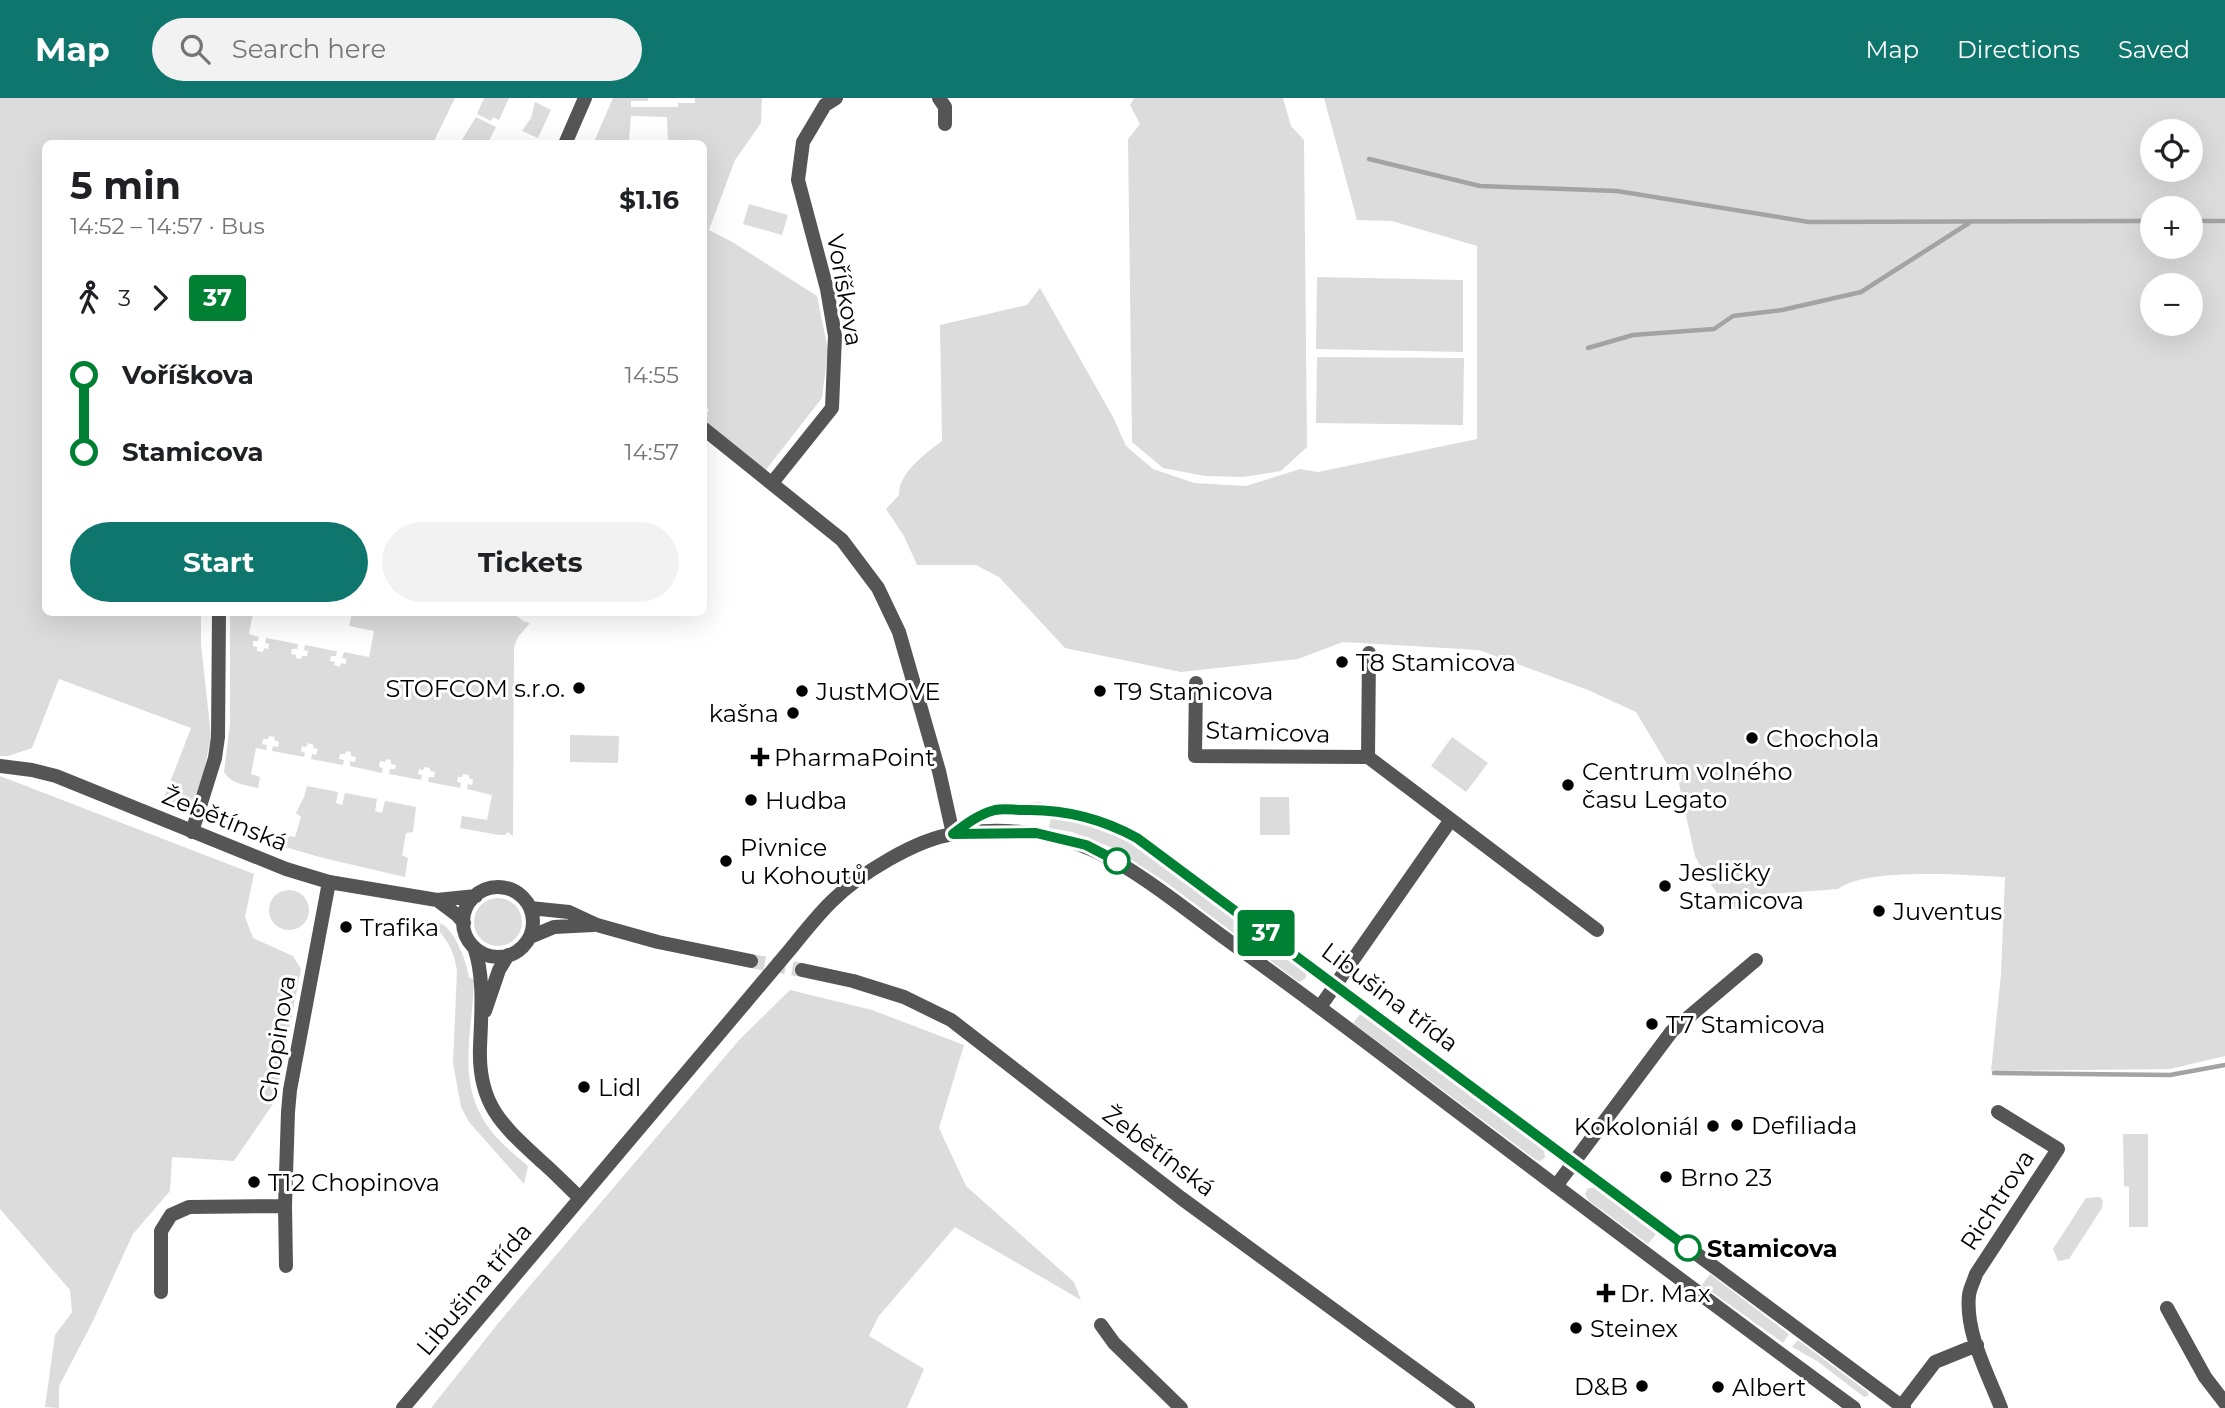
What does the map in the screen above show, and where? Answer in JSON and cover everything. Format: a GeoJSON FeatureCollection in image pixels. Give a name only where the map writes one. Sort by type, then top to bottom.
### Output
{"type":"FeatureCollection","features":[{"type":"Feature","properties":{"kind":"street"},"geometry":{"type":"LineString","coordinates":[[567,140],[585,98]]}},
{"type":"Feature","properties":{"kind":"street","name":"Voříškova"},"geometry":{"type":"LineString","coordinates":[[772,483],[832,408],[835,335],[827,289],[798,180],[803,142],[825,105],[836,98]]}},
{"type":"Feature","properties":{"kind":"street"},"geometry":{"type":"LineString","coordinates":[[940,98],[945,107],[945,124]]}},
{"type":"Feature","properties":{"kind":"street"},"geometry":{"type":"LineString","coordinates":[[707,431],[842,540],[878,587],[899,632],[939,771],[953,834]]}},
{"type":"Feature","properties":{"kind":"street"},"geometry":{"type":"LineString","coordinates":[[192,832],[215,758],[218,737],[219,616]]}},
{"type":"Feature","properties":{"kind":"street"},"geometry":{"type":"LineString","coordinates":[[1369,653],[1367,757],[1597,930]]}},
{"type":"Feature","properties":{"kind":"street","name":"Stamicova"},"geometry":{"type":"LineString","coordinates":[[1196,683],[1195,756],[1367,757]]}},
{"type":"Feature","properties":{"kind":"street","name":"Žebětínská"},"geometry":{"type":"LineString","coordinates":[[0,766],[56,776],[286,869],[329,881],[437,900],[475,896]]}},
{"type":"Feature","properties":{"kind":"street","name":"Libušina třída"},"geometry":{"type":"LineString","coordinates":[[403,1408],[832,901],[857,880],[902,853],[953,834],[972,820],[995,810],[1063,811],[1118,827],[1137,838],[1902,1407]]}},
{"type":"Feature","properties":{"kind":"street"},"geometry":{"type":"LineString","coordinates":[[1320,1007],[1450,821]]}},
{"type":"Feature","properties":{"kind":"street","name":"Libušina třída"},"geometry":{"type":"LineString","coordinates":[[953,834],[1036,833],[1086,845],[1125,866],[1320,1007],[1854,1408]]}},
{"type":"Feature","properties":{"kind":"street","name":"Chopinova"},"geometry":{"type":"LineString","coordinates":[[286,1266],[285,1206],[290,1090],[329,881]]}},
{"type":"Feature","properties":{"kind":"street"},"geometry":{"type":"LineString","coordinates":[[474,947],[491,956],[508,955],[522,948],[530,937],[533,922],[530,908],[519,894],[505,888],[491,888],[475,896],[466,909],[466,935],[474,947],[480,969],[482,1083],[501,1123],[580,1198]]}},
{"type":"Feature","properties":{"kind":"street"},"geometry":{"type":"LineString","coordinates":[[437,900],[464,923]]}},
{"type":"Feature","properties":{"kind":"street"},"geometry":{"type":"LineString","coordinates":[[530,908],[569,912],[597,925],[668,945],[751,961]]}},
{"type":"Feature","properties":{"kind":"street"},"geometry":{"type":"LineString","coordinates":[[530,937],[554,927],[597,925]]}},
{"type":"Feature","properties":{"kind":"street"},"geometry":{"type":"LineString","coordinates":[[482,1019],[499,970],[508,955]]}},
{"type":"Feature","properties":{"kind":"street"},"geometry":{"type":"LineString","coordinates":[[1556,1186],[1672,1031],[1756,960]]}},
{"type":"Feature","properties":{"kind":"street","name":"Žebětínská"},"geometry":{"type":"LineString","coordinates":[[802,970],[853,981],[904,998],[951,1020],[1181,1198],[1468,1408]]}},
{"type":"Feature","properties":{"kind":"street","name":"Richtrova"},"geometry":{"type":"LineString","coordinates":[[1997,1112],[2058,1149],[1976,1274],[1969,1294],[1970,1319],[1977,1345],[2001,1408]]}},
{"type":"Feature","properties":{"kind":"street"},"geometry":{"type":"LineString","coordinates":[[161,1292],[161,1231],[171,1215],[190,1207],[285,1206]]}},
{"type":"Feature","properties":{"kind":"street"},"geometry":{"type":"LineString","coordinates":[[2167,1308],[2205,1377],[2225,1403]]}},
{"type":"Feature","properties":{"kind":"street"},"geometry":{"type":"LineString","coordinates":[[1101,1325],[1114,1343],[1181,1408]]}},
{"type":"Feature","properties":{"kind":"street"},"geometry":{"type":"LineString","coordinates":[[1902,1407],[1935,1362],[1977,1345]]}},
{"type":"Feature","properties":{"kind":"shaded area"},"geometry":{"type":"Polygon","coordinates":[[[0,98],[455,98],[434,140],[42,140],[42,616],[201,616],[201,644],[211,736],[204,771],[188,813],[162,803],[191,728],[59,679],[32,748],[0,756],[0,98]]]}},
{"type":"Feature","properties":{"kind":"shaded area"},"geometry":{"type":"Polygon","coordinates":[[[484,98],[509,98],[499,120],[493,117],[491,121],[477,114],[484,98]]]}},
{"type":"Feature","properties":{"kind":"shaded area"},"geometry":{"type":"Polygon","coordinates":[[[613,98],[648,98],[648,101],[631,101],[631,107],[678,107],[678,103],[695,103],[695,98],[762,98],[761,123],[735,160],[709,230],[817,296],[828,350],[822,398],[761,476],[707,431],[707,140],[668,140],[667,117],[631,116],[629,140],[595,140],[613,98]]]}},
{"type":"Feature","properties":{"kind":"shaded area"},"geometry":{"type":"Polygon","coordinates":[[[1134,98],[1283,98],[1291,126],[1304,140],[1307,447],[1281,471],[1243,477],[1205,476],[1163,468],[1132,442],[1128,139],[1140,124],[1130,105],[1134,98]]]}},
{"type":"Feature","properties":{"kind":"shaded area"},"geometry":{"type":"Polygon","coordinates":[[[1324,98],[2225,98],[2225,1056],[2170,1069],[1991,1071],[2001,974],[2005,877],[1893,875],[1852,882],[1838,889],[1756,895],[1730,911],[1707,879],[1695,856],[1679,784],[1636,712],[1588,690],[1479,650],[1343,642],[1298,659],[1181,672],[1065,648],[999,577],[976,565],[917,565],[904,536],[886,509],[899,495],[908,471],[942,441],[940,325],[1027,305],[1040,288],[1113,417],[1126,446],[1153,469],[1194,483],[1246,486],[1300,469],[1318,472],[1477,439],[1477,246],[1392,221],[1357,220],[1324,98]]]}},
{"type":"Feature","properties":{"kind":"shaded area"},"geometry":{"type":"Polygon","coordinates":[[[535,102],[551,110],[538,138],[522,131],[531,118],[535,102]]]}},
{"type":"Feature","properties":{"kind":"shaded area"},"geometry":{"type":"Polygon","coordinates":[[[476,117],[496,127],[490,140],[462,140],[476,117]]]}},
{"type":"Feature","properties":{"kind":"shaded area"},"geometry":{"type":"Polygon","coordinates":[[[749,204],[788,215],[782,235],[743,224],[749,204]]]}},
{"type":"Feature","properties":{"kind":"shaded area"},"geometry":{"type":"Polygon","coordinates":[[[1317,277],[1463,280],[1463,352],[1316,349],[1317,277]]]}},
{"type":"Feature","properties":{"kind":"shaded area"},"geometry":{"type":"Polygon","coordinates":[[[1317,357],[1464,358],[1463,425],[1316,423],[1317,357]]]}},
{"type":"Feature","properties":{"kind":"shaded area"},"geometry":{"type":"Polygon","coordinates":[[[230,616],[252,616],[249,634],[259,637],[258,641],[253,641],[257,651],[268,649],[266,638],[298,644],[291,654],[301,659],[302,656],[307,656],[305,645],[337,651],[330,661],[340,667],[341,663],[346,664],[346,659],[342,658],[344,652],[369,657],[374,631],[349,626],[351,616],[517,616],[530,623],[518,637],[514,647],[513,836],[508,832],[499,835],[460,828],[462,816],[487,820],[492,795],[467,789],[473,780],[469,775],[458,777],[460,788],[428,782],[435,772],[425,767],[423,770],[419,769],[421,780],[389,774],[390,769],[395,769],[396,765],[386,759],[385,762],[380,761],[382,773],[350,766],[350,761],[355,762],[356,757],[346,751],[345,754],[340,754],[339,759],[344,760],[343,765],[311,759],[318,749],[308,743],[306,747],[302,746],[304,757],[272,751],[273,746],[278,747],[279,742],[274,740],[275,737],[263,739],[262,744],[267,745],[266,750],[256,748],[251,774],[260,777],[258,788],[239,783],[224,772],[230,723],[230,616]]]}},
{"type":"Feature","properties":{"kind":"shaded area"},"geometry":{"type":"Polygon","coordinates":[[[570,735],[619,736],[618,763],[570,762],[570,735]]]}},
{"type":"Feature","properties":{"kind":"shaded area"},"geometry":{"type":"Polygon","coordinates":[[[1452,737],[1488,763],[1466,792],[1431,766],[1452,737]]]}},
{"type":"Feature","properties":{"kind":"shaded area"},"geometry":{"type":"Polygon","coordinates":[[[0,776],[254,874],[245,917],[253,938],[293,956],[301,969],[275,1101],[234,1161],[172,1157],[170,1191],[133,1234],[59,1386],[59,1408],[45,1407],[55,1335],[72,1312],[70,1290],[0,1209],[0,776]]]}},
{"type":"Feature","properties":{"kind":"shaded area"},"geometry":{"type":"Polygon","coordinates":[[[307,786],[338,792],[336,803],[342,805],[345,793],[377,799],[375,811],[382,813],[385,801],[416,807],[413,832],[406,833],[402,855],[408,858],[405,877],[285,847],[289,836],[295,837],[301,817],[296,813],[307,786]]]}},
{"type":"Feature","properties":{"kind":"shaded area"},"geometry":{"type":"Polygon","coordinates":[[[1260,797],[1289,797],[1290,835],[1260,835],[1260,797]]]}},
{"type":"Feature","properties":{"kind":"shaded area"},"geometry":{"type":"Polygon","coordinates":[[[1051,817],[1076,821],[1126,840],[1305,970],[1306,978],[1300,982],[1296,980],[1167,883],[1115,849],[1072,832],[1049,828],[1051,817]]]}},
{"type":"Feature","properties":{"kind":"shaded area"},"geometry":{"type":"Polygon","coordinates":[[[289,890],[297,891],[303,896],[308,902],[308,918],[303,924],[297,929],[289,930],[281,929],[275,924],[270,918],[269,910],[270,902],[275,896],[281,891],[289,890]]]}},
{"type":"Feature","properties":{"kind":"shaded area"},"geometry":{"type":"Polygon","coordinates":[[[498,898],[515,905],[522,922],[515,939],[498,946],[481,939],[474,922],[481,905],[498,898]]]}},
{"type":"Feature","properties":{"kind":"shaded area"},"geometry":{"type":"Polygon","coordinates":[[[423,920],[440,924],[449,930],[461,950],[469,978],[474,979],[468,1058],[473,1096],[480,1114],[492,1132],[528,1166],[524,1184],[469,1122],[461,1107],[453,1063],[457,970],[446,940],[437,929],[423,920]]]}},
{"type":"Feature","properties":{"kind":"shaded area"},"geometry":{"type":"Polygon","coordinates":[[[790,990],[872,1010],[964,1045],[939,1128],[966,1186],[1074,1282],[1081,1300],[955,1227],[878,1317],[869,1336],[924,1369],[907,1408],[431,1408],[500,1321],[740,1039],[790,990]]]}},
{"type":"Feature","properties":{"kind":"shaded area"},"geometry":{"type":"Polygon","coordinates":[[[1361,1013],[1544,1149],[1545,1158],[1536,1160],[1353,1023],[1361,1013]]]}},
{"type":"Feature","properties":{"kind":"shaded area"},"geometry":{"type":"Polygon","coordinates":[[[2123,1134],[2148,1134],[2148,1227],[2129,1227],[2129,1187],[2124,1186],[2123,1134]]]}},
{"type":"Feature","properties":{"kind":"shaded area"},"geometry":{"type":"Polygon","coordinates":[[[1588,1188],[1595,1188],[1656,1234],[1648,1244],[1588,1200],[1585,1194],[1588,1188]]]}},
{"type":"Feature","properties":{"kind":"shaded area"},"geometry":{"type":"Polygon","coordinates":[[[2100,1197],[2103,1201],[2102,1208],[2069,1259],[2058,1261],[2053,1249],[2086,1198],[2100,1197]]]}},
{"type":"Feature","properties":{"kind":"shaded area"},"geometry":{"type":"Polygon","coordinates":[[[1710,1274],[1789,1334],[1783,1343],[1702,1285],[1710,1274]]]}},
{"type":"Feature","properties":{"kind":"shaded area"},"geometry":{"type":"Polygon","coordinates":[[[1798,1340],[1868,1392],[1868,1396],[1864,1397],[1817,1361],[1792,1347],[1798,1340]]]}},
{"type":"Feature","properties":{"kind":"waterway"},"geometry":{"type":"LineString","coordinates":[[1369,159],[1480,186],[1617,191],[1809,222],[2140,221]]}},
{"type":"Feature","properties":{"kind":"waterway"},"geometry":{"type":"LineString","coordinates":[[2203,221],[2225,221]]}},
{"type":"Feature","properties":{"kind":"waterway"},"geometry":{"type":"LineString","coordinates":[[1588,348],[1633,335],[1714,329],[1733,316],[1782,310],[1861,292],[1969,223]]}},
{"type":"Feature","properties":{"kind":"waterway"},"geometry":{"type":"LineString","coordinates":[[1994,1073],[2170,1075],[2225,1065]]}},
{"type":"Feature","properties":{"kind":"tunnel"},"geometry":{"type":"LineString","coordinates":[[751,961],[802,970]]}},
{"type":"Feature","properties":{"kind":"bus line","name":"37"},"geometry":{"type":"LineString","coordinates":[[1117,861],[1086,845],[1036,833],[953,834],[972,820],[995,810],[1063,811],[1118,827],[1137,838],[1688,1248]]}},
{"type":"Feature","properties":{"kind":"place","name":"T8 Stamicova"},"geometry":{"type":"Point","coordinates":[1342,662]}},
{"type":"Feature","properties":{"kind":"place","name":"STOFCOM s.r.o."},"geometry":{"type":"Point","coordinates":[579,688]}},
{"type":"Feature","properties":{"kind":"place","name":"JustMOVE"},"geometry":{"type":"Point","coordinates":[802,691]}},
{"type":"Feature","properties":{"kind":"place","name":"T9 Stamicova"},"geometry":{"type":"Point","coordinates":[1100,691]}},
{"type":"Feature","properties":{"kind":"place","name":"kašna"},"geometry":{"type":"Point","coordinates":[793,713]}},
{"type":"Feature","properties":{"kind":"place","name":"Chochola"},"geometry":{"type":"Point","coordinates":[1752,738]}},
{"type":"Feature","properties":{"kind":"place","name":"PharmaPoint"},"geometry":{"type":"Point","coordinates":[760,757]}},
{"type":"Feature","properties":{"kind":"place","name":"Centrum volného času Legato"},"geometry":{"type":"Point","coordinates":[1568,785]}},
{"type":"Feature","properties":{"kind":"place","name":"Hudba"},"geometry":{"type":"Point","coordinates":[751,800]}},
{"type":"Feature","properties":{"kind":"place","name":"Pivnice u Kohoutů"},"geometry":{"type":"Point","coordinates":[726,861]}},
{"type":"Feature","properties":{"kind":"place","name":"Jesličky Stamicova"},"geometry":{"type":"Point","coordinates":[1665,886]}},
{"type":"Feature","properties":{"kind":"place","name":"Juventus"},"geometry":{"type":"Point","coordinates":[1879,911]}},
{"type":"Feature","properties":{"kind":"place","name":"Trafika"},"geometry":{"type":"Point","coordinates":[346,927]}},
{"type":"Feature","properties":{"kind":"place","name":"T7 Stamicova"},"geometry":{"type":"Point","coordinates":[1652,1024]}},
{"type":"Feature","properties":{"kind":"place","name":"Lidl"},"geometry":{"type":"Point","coordinates":[584,1087]}},
{"type":"Feature","properties":{"kind":"place","name":"Defiliada"},"geometry":{"type":"Point","coordinates":[1737,1125]}},
{"type":"Feature","properties":{"kind":"place","name":"Kokoloniál"},"geometry":{"type":"Point","coordinates":[1713,1126]}},
{"type":"Feature","properties":{"kind":"place","name":"Brno 23"},"geometry":{"type":"Point","coordinates":[1666,1177]}},
{"type":"Feature","properties":{"kind":"place","name":"T12 Chopinova"},"geometry":{"type":"Point","coordinates":[254,1182]}},
{"type":"Feature","properties":{"kind":"place","name":"Stamicova"},"geometry":{"type":"Point","coordinates":[1688,1248]}},
{"type":"Feature","properties":{"kind":"place","name":"Dr. Max"},"geometry":{"type":"Point","coordinates":[1606,1293]}},
{"type":"Feature","properties":{"kind":"place","name":"Steinex"},"geometry":{"type":"Point","coordinates":[1576,1328]}},
{"type":"Feature","properties":{"kind":"place","name":"D&B"},"geometry":{"type":"Point","coordinates":[1642,1386]}},
{"type":"Feature","properties":{"kind":"place","name":"Albert"},"geometry":{"type":"Point","coordinates":[1718,1387]}}]}
